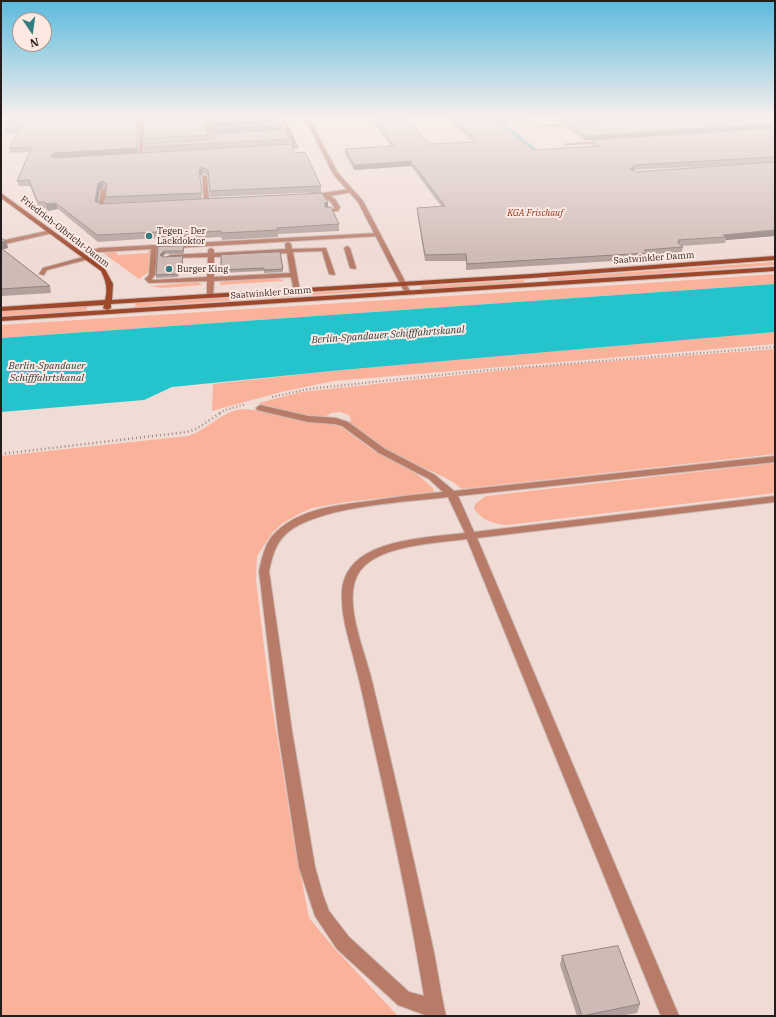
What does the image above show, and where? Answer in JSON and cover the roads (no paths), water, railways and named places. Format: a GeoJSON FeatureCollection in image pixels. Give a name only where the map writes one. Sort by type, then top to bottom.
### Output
{"type":"FeatureCollection","features":[{"type":"Feature","properties":{"kind":"main road","name":"Friedrich-Olbricht-Damm"},"geometry":{"type":"LineString","coordinates":[[1,195],[103,270],[110,280],[112,291],[106,312]]}},
{"type":"Feature","properties":{"kind":"main road","name":"Saatwinkler Damm"},"geometry":{"type":"LineString","coordinates":[[1,309],[535,276],[775,258]]}},
{"type":"Feature","properties":{"kind":"main road","name":"Saatwinkler Damm"},"geometry":{"type":"LineString","coordinates":[[1,319],[775,269]]}},
{"type":"Feature","properties":{"kind":"street"},"geometry":{"type":"LineString","coordinates":[[332,165],[336,174],[360,201],[408,293]]}},
{"type":"Feature","properties":{"kind":"street"},"geometry":{"type":"LineString","coordinates":[[204,176],[207,201]]}},
{"type":"Feature","properties":{"kind":"street"},"geometry":{"type":"LineString","coordinates":[[104,190],[101,207],[116,206]]}},
{"type":"Feature","properties":{"kind":"street"},"geometry":{"type":"LineString","coordinates":[[305,195],[350,191]]}},
{"type":"Feature","properties":{"kind":"street"},"geometry":{"type":"LineString","coordinates":[[323,194],[336,203],[336,210],[328,211]]}},
{"type":"Feature","properties":{"kind":"street"},"geometry":{"type":"LineString","coordinates":[[199,201],[222,200]]}},
{"type":"Feature","properties":{"kind":"street"},"geometry":{"type":"LineString","coordinates":[[1,243],[51,232]]}},
{"type":"Feature","properties":{"kind":"street"},"geometry":{"type":"LineString","coordinates":[[80,253],[100,250],[378,235]]}},
{"type":"Feature","properties":{"kind":"street"},"geometry":{"type":"LineString","coordinates":[[287,240],[297,291]]}},
{"type":"Feature","properties":{"kind":"street"},"geometry":{"type":"LineString","coordinates":[[210,296],[211,244]]}},
{"type":"Feature","properties":{"kind":"street"},"geometry":{"type":"LineString","coordinates":[[154,247],[152,275],[148,279],[151,282],[211,280],[294,274]]}},
{"type":"Feature","properties":{"kind":"street"},"geometry":{"type":"LineString","coordinates":[[165,258],[324,248],[332,274]]}},
{"type":"Feature","properties":{"kind":"street"},"geometry":{"type":"LineString","coordinates":[[348,248],[353,268]]}},
{"type":"Feature","properties":{"kind":"street"},"geometry":{"type":"LineString","coordinates":[[42,274],[45,269],[87,258]]}},
{"type":"Feature","properties":{"kind":"street"},"geometry":{"type":"LineString","coordinates":[[535,276],[542,285]]}},
{"type":"Feature","properties":{"kind":"street"},"geometry":{"type":"LineString","coordinates":[[260,408],[308,419],[336,421],[345,424],[382,451],[432,476],[452,494],[471,536],[670,1016]]}},
{"type":"Feature","properties":{"kind":"street"},"geometry":{"type":"LineString","coordinates":[[436,1012],[404,999],[343,944],[323,916],[320,909],[307,867],[285,731],[264,571],[269,551],[279,535],[295,523],[308,516],[332,509],[452,494],[775,459]]}},
{"type":"Feature","properties":{"kind":"street"},"geometry":{"type":"LineString","coordinates":[[436,1012],[426,952],[375,720],[349,613],[346,592],[350,579],[356,569],[372,554],[418,542],[775,499]]}},
{"type":"Feature","properties":{"kind":"water","name":"Berlin-Spandauer Schifffahrtskanal"},"geometry":{"type":"Polygon","coordinates":[[[775,284],[775,332],[342,370],[172,387],[144,400],[1,412],[1,338],[775,284]]]}},
{"type":"Feature","properties":{"kind":"place","name":"Tegen - Der Lackdoktor"},"geometry":{"type":"Point","coordinates":[149,236]}},
{"type":"Feature","properties":{"kind":"place","name":"Burger King"},"geometry":{"type":"Point","coordinates":[169,269]}},
{"type":"Feature","properties":{"kind":"park label","name":"KGA Frischauf"},"geometry":{"type":"Point","coordinates":[535,213]}}]}
